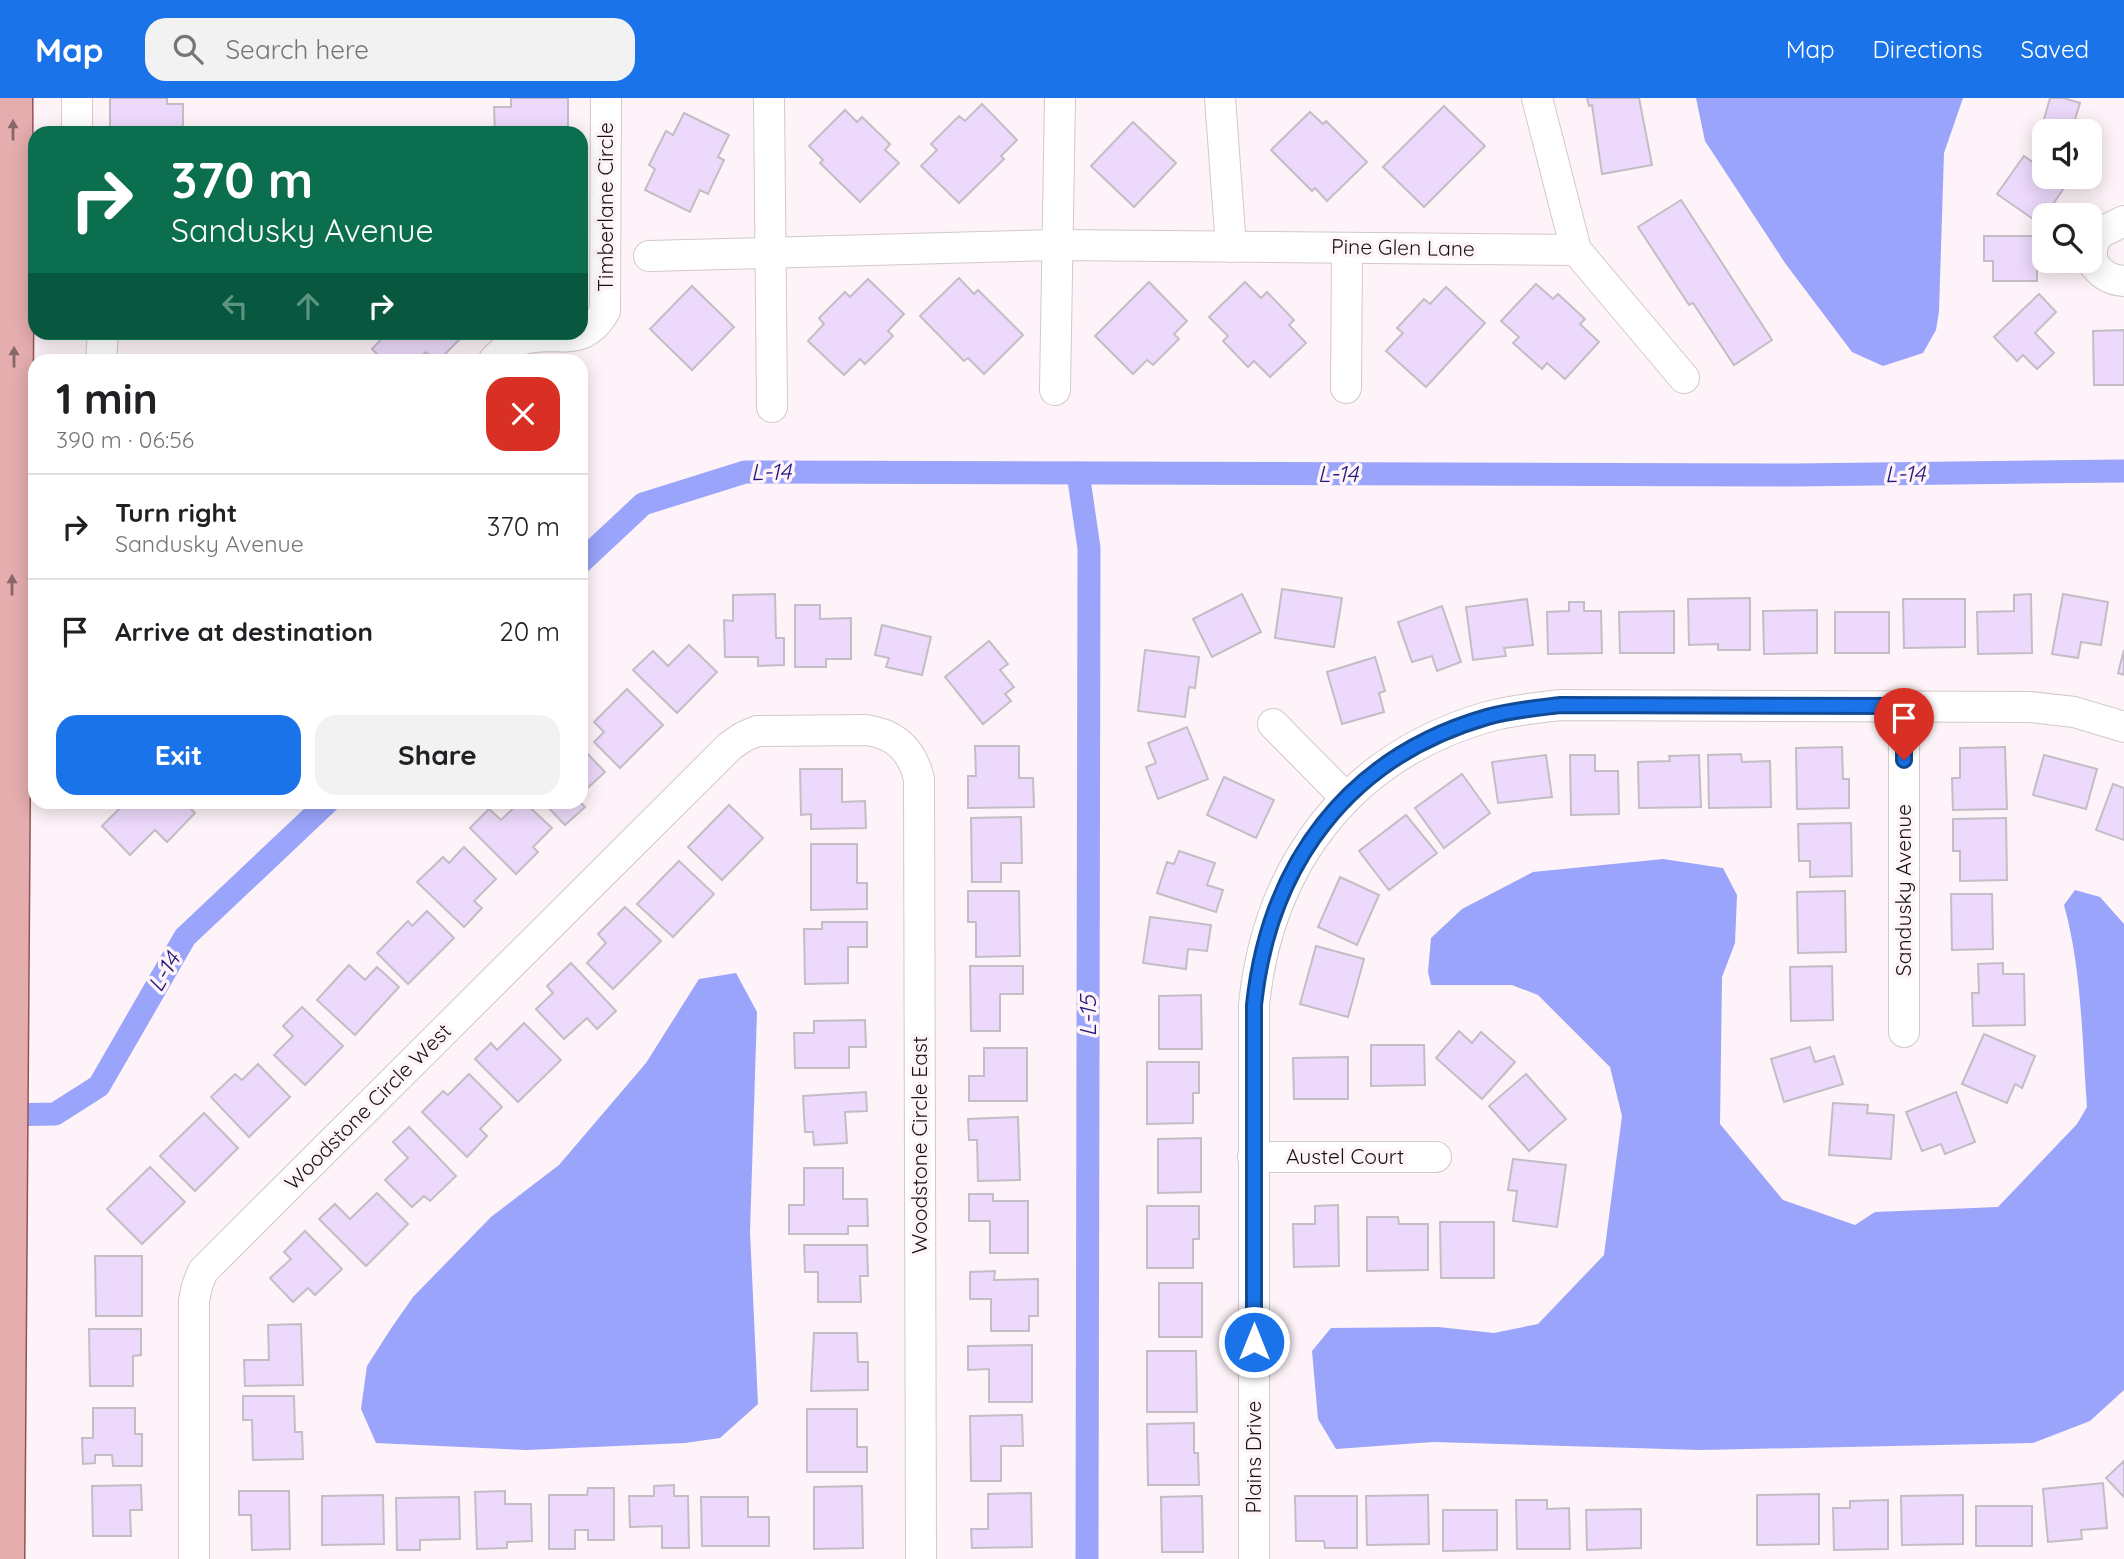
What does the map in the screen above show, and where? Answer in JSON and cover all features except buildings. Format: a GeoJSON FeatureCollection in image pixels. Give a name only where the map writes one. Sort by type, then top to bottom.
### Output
{"type":"FeatureCollection","features":[{"type":"Feature","properties":{"kind":"main road"},"geometry":{"type":"LineString","coordinates":[[5,1559],[16,306],[13,98]]}},
{"type":"Feature","properties":{"kind":"street"},"geometry":{"type":"LineString","coordinates":[[76,98],[77,126]]}},
{"type":"Feature","properties":{"kind":"street","name":"Timberlane Circle"},"geometry":{"type":"LineString","coordinates":[[588,331],[597,324],[606,311],[606,98]]}},
{"type":"Feature","properties":{"kind":"street"},"geometry":{"type":"LineString","coordinates":[[769,98],[772,407]]}},
{"type":"Feature","properties":{"kind":"street"},"geometry":{"type":"LineString","coordinates":[[1055,390],[1060,98]]}},
{"type":"Feature","properties":{"kind":"street"},"geometry":{"type":"LineString","coordinates":[[1220,98],[1231,247]]}},
{"type":"Feature","properties":{"kind":"street"},"geometry":{"type":"LineString","coordinates":[[1537,98],[1576,250],[1684,378]]}},
{"type":"Feature","properties":{"kind":"street"},"geometry":{"type":"LineString","coordinates":[[2124,221],[2098,234],[2092,247],[2092,262],[2101,273],[2114,280],[2124,281]]}},
{"type":"Feature","properties":{"kind":"street","name":"Pine Glen Lane"},"geometry":{"type":"LineString","coordinates":[[649,256],[1057,245],[1576,250]]}},
{"type":"Feature","properties":{"kind":"street"},"geometry":{"type":"LineString","coordinates":[[1346,388],[1347,248]]}},
{"type":"Feature","properties":{"kind":"street","name":"Timberlane Circle"},"geometry":{"type":"LineString","coordinates":[[501,354],[518,340]]}},
{"type":"Feature","properties":{"kind":"street","name":"Plains Drive"},"geometry":{"type":"LineString","coordinates":[[1255,1559],[1253,1157],[1254,1005],[1257,976],[1266,932],[1282,891],[1303,852],[1346,798],[1406,751],[1446,731],[1488,716],[1561,705],[2030,707],[2074,712],[2124,727]]}},
{"type":"Feature","properties":{"kind":"street","name":"Sandusky Avenue"},"geometry":{"type":"LineString","coordinates":[[1903,1032],[1904,706]]}},
{"type":"Feature","properties":{"kind":"street"},"geometry":{"type":"LineString","coordinates":[[1272,724],[1346,798]]}},
{"type":"Feature","properties":{"kind":"street","name":"Woodstone Circle West"},"geometry":{"type":"LineString","coordinates":[[194,1559],[194,1301],[203,1271],[738,740],[757,732],[866,730],[895,738]]}},
{"type":"Feature","properties":{"kind":"street","name":"Woodstone Circle East"},"geometry":{"type":"LineString","coordinates":[[895,738],[907,749],[916,763],[919,779],[921,1559]]}},
{"type":"Feature","properties":{"kind":"street","name":"Austel Court"},"geometry":{"type":"LineString","coordinates":[[1253,1157],[1436,1157]]}},
{"type":"Feature","properties":{"kind":"water"},"geometry":{"type":"Polygon","coordinates":[[[1696,98],[1963,98],[1944,153],[1939,311],[1936,330],[1923,353],[1883,366],[1852,352],[1785,263],[1705,141],[1696,98]]]}},
{"type":"Feature","properties":{"kind":"water"},"geometry":{"type":"Polygon","coordinates":[[[1663,859],[1723,868],[1737,895],[1735,943],[1722,977],[1720,1124],[1783,1200],[1855,1225],[1875,1212],[1998,1207],[2077,1124],[2087,1107],[2078,980],[2064,905],[2075,890],[2100,897],[2124,924],[2124,1390],[2090,1421],[2033,1443],[1701,1450],[1433,1442],[1336,1449],[1318,1419],[1312,1351],[1331,1328],[1438,1327],[1494,1333],[1538,1324],[1604,1255],[1622,1116],[1610,1067],[1538,995],[1512,985],[1431,985],[1428,972],[1431,938],[1462,909],[1533,872],[1663,859]]]}},
{"type":"Feature","properties":{"kind":"water"},"geometry":{"type":"Polygon","coordinates":[[[736,973],[757,1012],[750,1232],[758,1404],[720,1438],[685,1443],[526,1450],[376,1443],[361,1409],[367,1366],[413,1297],[491,1217],[559,1165],[646,1063],[699,979],[736,973]]]}},
{"type":"Feature","properties":{"kind":"waterway","name":"L-14"},"geometry":{"type":"LineString","coordinates":[[588,555],[643,504],[745,472],[1796,475],[2124,471]]}},
{"type":"Feature","properties":{"kind":"waterway","name":"L-15"},"geometry":{"type":"LineString","coordinates":[[1078,473],[1089,548],[1087,1559]]}},
{"type":"Feature","properties":{"kind":"waterway","name":"L-14"},"geometry":{"type":"LineString","coordinates":[[0,1115],[55,1114],[99,1086],[185,937],[321,809]]}},
{"type":"Feature","properties":{"kind":"route"},"geometry":{"type":"LineString","coordinates":[[1254,1342],[1254,1005],[1257,976],[1266,932],[1282,891],[1303,852],[1346,798],[1406,751],[1446,731],[1488,716],[1561,705],[1904,706],[1904,760]]}}]}
